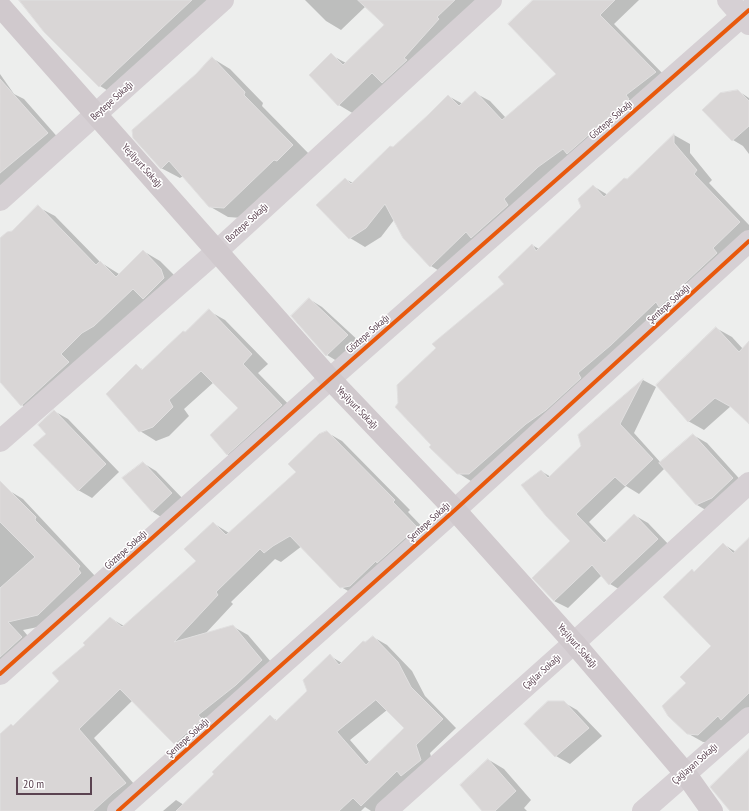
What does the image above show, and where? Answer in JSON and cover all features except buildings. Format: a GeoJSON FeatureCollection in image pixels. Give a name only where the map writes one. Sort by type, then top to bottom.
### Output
{"type":"FeatureCollection","features":[{"type":"Feature","properties":{"kind":"main road","name":"Yeşilyurt Sokağı"},"geometry":{"type":"LineString","coordinates":[[0,6],[330,379],[455,510],[574,643],[685,773],[712,811]]}},
{"type":"Feature","properties":{"kind":"street","name":"Beytepe Sokağı"},"geometry":{"type":"LineString","coordinates":[[0,200],[223,0]]}},
{"type":"Feature","properties":{"kind":"street","name":"Boztepe Sokağı"},"geometry":{"type":"LineString","coordinates":[[3,433],[217,251],[491,0]]}},
{"type":"Feature","properties":{"kind":"street"},"geometry":{"type":"LineString","coordinates":[[728,0],[747,17]]}},
{"type":"Feature","properties":{"kind":"street","name":"Göztepe Sokağı"},"geometry":{"type":"LineString","coordinates":[[0,674],[330,379],[747,17]]}},
{"type":"Feature","properties":{"kind":"street","name":"Şentepe Sokağı"},"geometry":{"type":"LineString","coordinates":[[118,811],[455,510],[749,241]]}},
{"type":"Feature","properties":{"kind":"street","name":"Çağlar Sokağı"},"geometry":{"type":"LineString","coordinates":[[386,811],[574,643],[749,483]]}},
{"type":"Feature","properties":{"kind":"street","name":"Çağlayan Sokağı"},"geometry":{"type":"LineString","coordinates":[[643,811],[749,718]]}},
{"type":"Feature","properties":{"kind":"cycle path"},"geometry":{"type":"LineString","coordinates":[[0,674],[330,379],[749,10]]}},
{"type":"Feature","properties":{"kind":"cycle path"},"geometry":{"type":"LineString","coordinates":[[118,811],[455,510],[749,241]]}}]}
